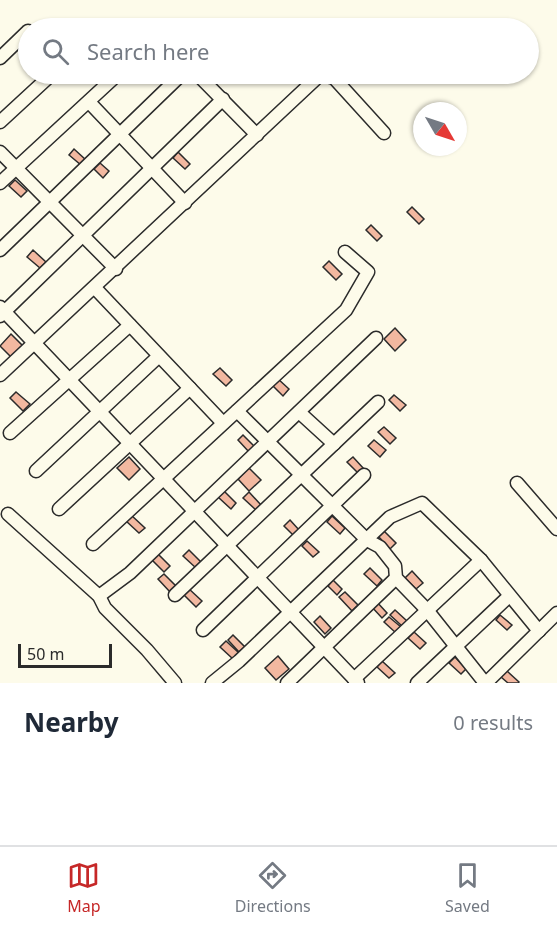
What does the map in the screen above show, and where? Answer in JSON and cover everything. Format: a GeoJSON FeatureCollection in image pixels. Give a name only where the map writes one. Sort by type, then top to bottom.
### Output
{"type":"FeatureCollection","features":[{"type":"Feature","properties":{"kind":"street"},"geometry":{"type":"LineString","coordinates":[[0,58],[18,41]]}},
{"type":"Feature","properties":{"kind":"street"},"geometry":{"type":"LineString","coordinates":[[0,122],[41,84]]}},
{"type":"Feature","properties":{"kind":"street"},"geometry":{"type":"LineString","coordinates":[[0,183],[108,84]]}},
{"type":"Feature","properties":{"kind":"street"},"geometry":{"type":"LineString","coordinates":[[0,250],[172,84]]}},
{"type":"Feature","properties":{"kind":"street"},"geometry":{"type":"LineString","coordinates":[[207,84],[257,135]]}},
{"type":"Feature","properties":{"kind":"street"},"geometry":{"type":"LineString","coordinates":[[0,375],[116,269],[311,84]]}},
{"type":"Feature","properties":{"kind":"street"},"geometry":{"type":"LineString","coordinates":[[339,84],[384,133]]}},
{"type":"Feature","properties":{"kind":"street"},"geometry":{"type":"LineString","coordinates":[[223,99],[83,237],[2,311],[356,681],[481,560]]}},
{"type":"Feature","properties":{"kind":"street"},"geometry":{"type":"LineString","coordinates":[[89,102],[185,203]]}},
{"type":"Feature","properties":{"kind":"street"},"geometry":{"type":"LineString","coordinates":[[0,152],[116,269]]}},
{"type":"Feature","properties":{"kind":"street"},"geometry":{"type":"LineString","coordinates":[[93,544],[346,310],[368,272],[345,252]]}},
{"type":"Feature","properties":{"kind":"street"},"geometry":{"type":"LineString","coordinates":[[95,288],[223,423]]}},
{"type":"Feature","properties":{"kind":"street"},"geometry":{"type":"LineString","coordinates":[[10,433],[130,325]]}},
{"type":"Feature","properties":{"kind":"street"},"geometry":{"type":"LineString","coordinates":[[99,596],[130,573],[376,338]]}},
{"type":"Feature","properties":{"kind":"street"},"geometry":{"type":"LineString","coordinates":[[36,471],[159,356]]}},
{"type":"Feature","properties":{"kind":"street"},"geometry":{"type":"LineString","coordinates":[[59,509],[190,388]]}},
{"type":"Feature","properties":{"kind":"street"},"geometry":{"type":"LineString","coordinates":[[174,595],[378,402]]}},
{"type":"Feature","properties":{"kind":"street"},"geometry":{"type":"LineString","coordinates":[[237,411],[367,540],[380,547],[395,566],[396,578],[427,610],[486,683],[557,613]]}},
{"type":"Feature","properties":{"kind":"street"},"geometry":{"type":"LineString","coordinates":[[299,412],[334,444]]}},
{"type":"Feature","properties":{"kind":"street"},"geometry":{"type":"LineString","coordinates":[[203,630],[364,475]]}},
{"type":"Feature","properties":{"kind":"street"},"geometry":{"type":"LineString","coordinates":[[517,483],[557,529]]}},
{"type":"Feature","properties":{"kind":"street"},"geometry":{"type":"LineString","coordinates":[[212,683],[390,517],[422,503],[481,560],[539,630]]}},
{"type":"Feature","properties":{"kind":"street"},"geometry":{"type":"LineString","coordinates":[[8,514],[99,596],[105,608],[147,650],[175,683]]}},
{"type":"Feature","properties":{"kind":"street"},"geometry":{"type":"LineString","coordinates":[[287,683],[396,578]]}},
{"type":"Feature","properties":{"kind":"street"},"geometry":{"type":"LineString","coordinates":[[417,683],[506,599]]}},
{"type":"Feature","properties":{"kind":"building"},"geometry":{"type":"Polygon","coordinates":[[[74,149],[86,160],[81,165],[69,155],[74,149]]]}},
{"type":"Feature","properties":{"kind":"building"},"geometry":{"type":"Polygon","coordinates":[[[178,152],[190,164],[185,169],[173,158],[178,152]]]}},
{"type":"Feature","properties":{"kind":"building"},"geometry":{"type":"Polygon","coordinates":[[[100,163],[109,171],[103,178],[94,169],[100,163]]]}},
{"type":"Feature","properties":{"kind":"building"},"geometry":{"type":"Polygon","coordinates":[[[15,180],[27,191],[21,197],[9,186],[15,180]]]}},
{"type":"Feature","properties":{"kind":"building"},"geometry":{"type":"Polygon","coordinates":[[[412,207],[424,219],[419,224],[407,212],[412,207]]]}},
{"type":"Feature","properties":{"kind":"building"},"geometry":{"type":"Polygon","coordinates":[[[371,225],[382,236],[377,241],[366,230],[371,225]]]}},
{"type":"Feature","properties":{"kind":"building"},"geometry":{"type":"Polygon","coordinates":[[[33,250],[46,262],[40,268],[27,257],[33,250]]]}},
{"type":"Feature","properties":{"kind":"building"},"geometry":{"type":"Polygon","coordinates":[[[329,261],[342,274],[336,280],[323,267],[329,261]]]}},
{"type":"Feature","properties":{"kind":"building"},"geometry":{"type":"Polygon","coordinates":[[[395,328],[406,340],[395,351],[384,339],[395,328]]]}},
{"type":"Feature","properties":{"kind":"building"},"geometry":{"type":"Polygon","coordinates":[[[11,334],[24,347],[12,358],[0,346],[11,334]]]}},
{"type":"Feature","properties":{"kind":"building"},"geometry":{"type":"Polygon","coordinates":[[[220,368],[232,380],[226,386],[213,374],[220,368]]]}},
{"type":"Feature","properties":{"kind":"building"},"geometry":{"type":"Polygon","coordinates":[[[277,378],[289,389],[283,396],[271,384],[277,378]]]}},
{"type":"Feature","properties":{"kind":"building"},"geometry":{"type":"Polygon","coordinates":[[[16,392],[30,404],[23,411],[10,398],[16,392]]]}},
{"type":"Feature","properties":{"kind":"building"},"geometry":{"type":"Polygon","coordinates":[[[394,395],[406,405],[400,411],[389,400],[394,395]]]}},
{"type":"Feature","properties":{"kind":"building"},"geometry":{"type":"Polygon","coordinates":[[[384,427],[396,438],[390,444],[378,432],[384,427]]]}},
{"type":"Feature","properties":{"kind":"building"},"geometry":{"type":"Polygon","coordinates":[[[243,435],[255,447],[249,452],[238,440],[243,435]]]}},
{"type":"Feature","properties":{"kind":"building"},"geometry":{"type":"Polygon","coordinates":[[[374,440],[386,450],[380,457],[368,446],[374,440]]]}},
{"type":"Feature","properties":{"kind":"building"},"geometry":{"type":"Polygon","coordinates":[[[129,457],[140,469],[129,480],[117,468],[129,457]]]}},
{"type":"Feature","properties":{"kind":"building"},"geometry":{"type":"Polygon","coordinates":[[[353,457],[364,469],[359,474],[347,462],[353,457]]]}},
{"type":"Feature","properties":{"kind":"building"},"geometry":{"type":"Polygon","coordinates":[[[249,468],[261,480],[249,491],[238,479],[249,468]]]}},
{"type":"Feature","properties":{"kind":"building"},"geometry":{"type":"Polygon","coordinates":[[[224,491],[236,503],[231,509],[218,497],[224,491]]]}},
{"type":"Feature","properties":{"kind":"building"},"geometry":{"type":"Polygon","coordinates":[[[249,492],[261,505],[256,510],[243,498],[249,492]]]}},
{"type":"Feature","properties":{"kind":"building"},"geometry":{"type":"Polygon","coordinates":[[[131,515],[145,528],[139,533],[126,521],[131,515]]]}},
{"type":"Feature","properties":{"kind":"building"},"geometry":{"type":"Polygon","coordinates":[[[332,516],[345,528],[340,534],[327,522],[332,516]]]}},
{"type":"Feature","properties":{"kind":"building"},"geometry":{"type":"Polygon","coordinates":[[[290,520],[300,531],[295,537],[284,526],[290,520]]]}},
{"type":"Feature","properties":{"kind":"building"},"geometry":{"type":"Polygon","coordinates":[[[384,531],[396,543],[390,549],[378,536],[384,531]]]}},
{"type":"Feature","properties":{"kind":"building"},"geometry":{"type":"Polygon","coordinates":[[[307,541],[319,552],[313,557],[302,546],[307,541]]]}},
{"type":"Feature","properties":{"kind":"building"},"geometry":{"type":"Polygon","coordinates":[[[189,550],[201,562],[196,568],[183,556],[189,550]]]}},
{"type":"Feature","properties":{"kind":"building"},"geometry":{"type":"Polygon","coordinates":[[[158,554],[170,566],[164,572],[152,560],[158,554]]]}},
{"type":"Feature","properties":{"kind":"building"},"geometry":{"type":"Polygon","coordinates":[[[370,568],[382,580],[377,586],[364,574],[370,568]]]}},
{"type":"Feature","properties":{"kind":"building"},"geometry":{"type":"Polygon","coordinates":[[[412,571],[423,583],[416,589],[405,578],[412,571]]]}},
{"type":"Feature","properties":{"kind":"building"},"geometry":{"type":"Polygon","coordinates":[[[164,574],[176,586],[170,592],[158,579],[164,574]]]}},
{"type":"Feature","properties":{"kind":"building"},"geometry":{"type":"Polygon","coordinates":[[[333,580],[342,589],[337,595],[328,586],[333,580]]]}},
{"type":"Feature","properties":{"kind":"building"},"geometry":{"type":"Polygon","coordinates":[[[188,588],[202,601],[196,607],[183,594],[188,588]]]}},
{"type":"Feature","properties":{"kind":"building"},"geometry":{"type":"Polygon","coordinates":[[[345,592],[358,605],[352,611],[339,597],[345,592]]]}},
{"type":"Feature","properties":{"kind":"building"},"geometry":{"type":"Polygon","coordinates":[[[376,601],[387,613],[382,618],[371,606],[376,601]]]}},
{"type":"Feature","properties":{"kind":"building"},"geometry":{"type":"Polygon","coordinates":[[[395,610],[407,621],[402,626],[390,615],[395,610]]]}},
{"type":"Feature","properties":{"kind":"building"},"geometry":{"type":"Polygon","coordinates":[[[500,615],[512,625],[507,630],[496,620],[500,615]]]}},
{"type":"Feature","properties":{"kind":"building"},"geometry":{"type":"Polygon","coordinates":[[[320,616],[331,628],[325,634],[314,622],[320,616]]]}},
{"type":"Feature","properties":{"kind":"building"},"geometry":{"type":"Polygon","coordinates":[[[389,617],[401,627],[396,633],[384,622],[389,617]]]}},
{"type":"Feature","properties":{"kind":"building"},"geometry":{"type":"Polygon","coordinates":[[[414,632],[426,643],[420,649],[408,638],[414,632]]]}},
{"type":"Feature","properties":{"kind":"building"},"geometry":{"type":"Polygon","coordinates":[[[233,635],[245,647],[239,652],[228,640],[233,635]]]}},
{"type":"Feature","properties":{"kind":"building"},"geometry":{"type":"Polygon","coordinates":[[[226,641],[239,653],[233,659],[220,647],[226,641]]]}},
{"type":"Feature","properties":{"kind":"building"},"geometry":{"type":"Polygon","coordinates":[[[278,656],[289,669],[276,680],[265,668],[278,656]]]}},
{"type":"Feature","properties":{"kind":"building"},"geometry":{"type":"Polygon","coordinates":[[[455,657],[466,669],[461,674],[449,663],[455,657]]]}},
{"type":"Feature","properties":{"kind":"building"},"geometry":{"type":"Polygon","coordinates":[[[382,661],[395,673],[389,678],[377,667],[382,661]]]}},
{"type":"Feature","properties":{"kind":"building"},"geometry":{"type":"Polygon","coordinates":[[[507,671],[518,683],[508,683],[501,677],[507,671]]]}}]}
